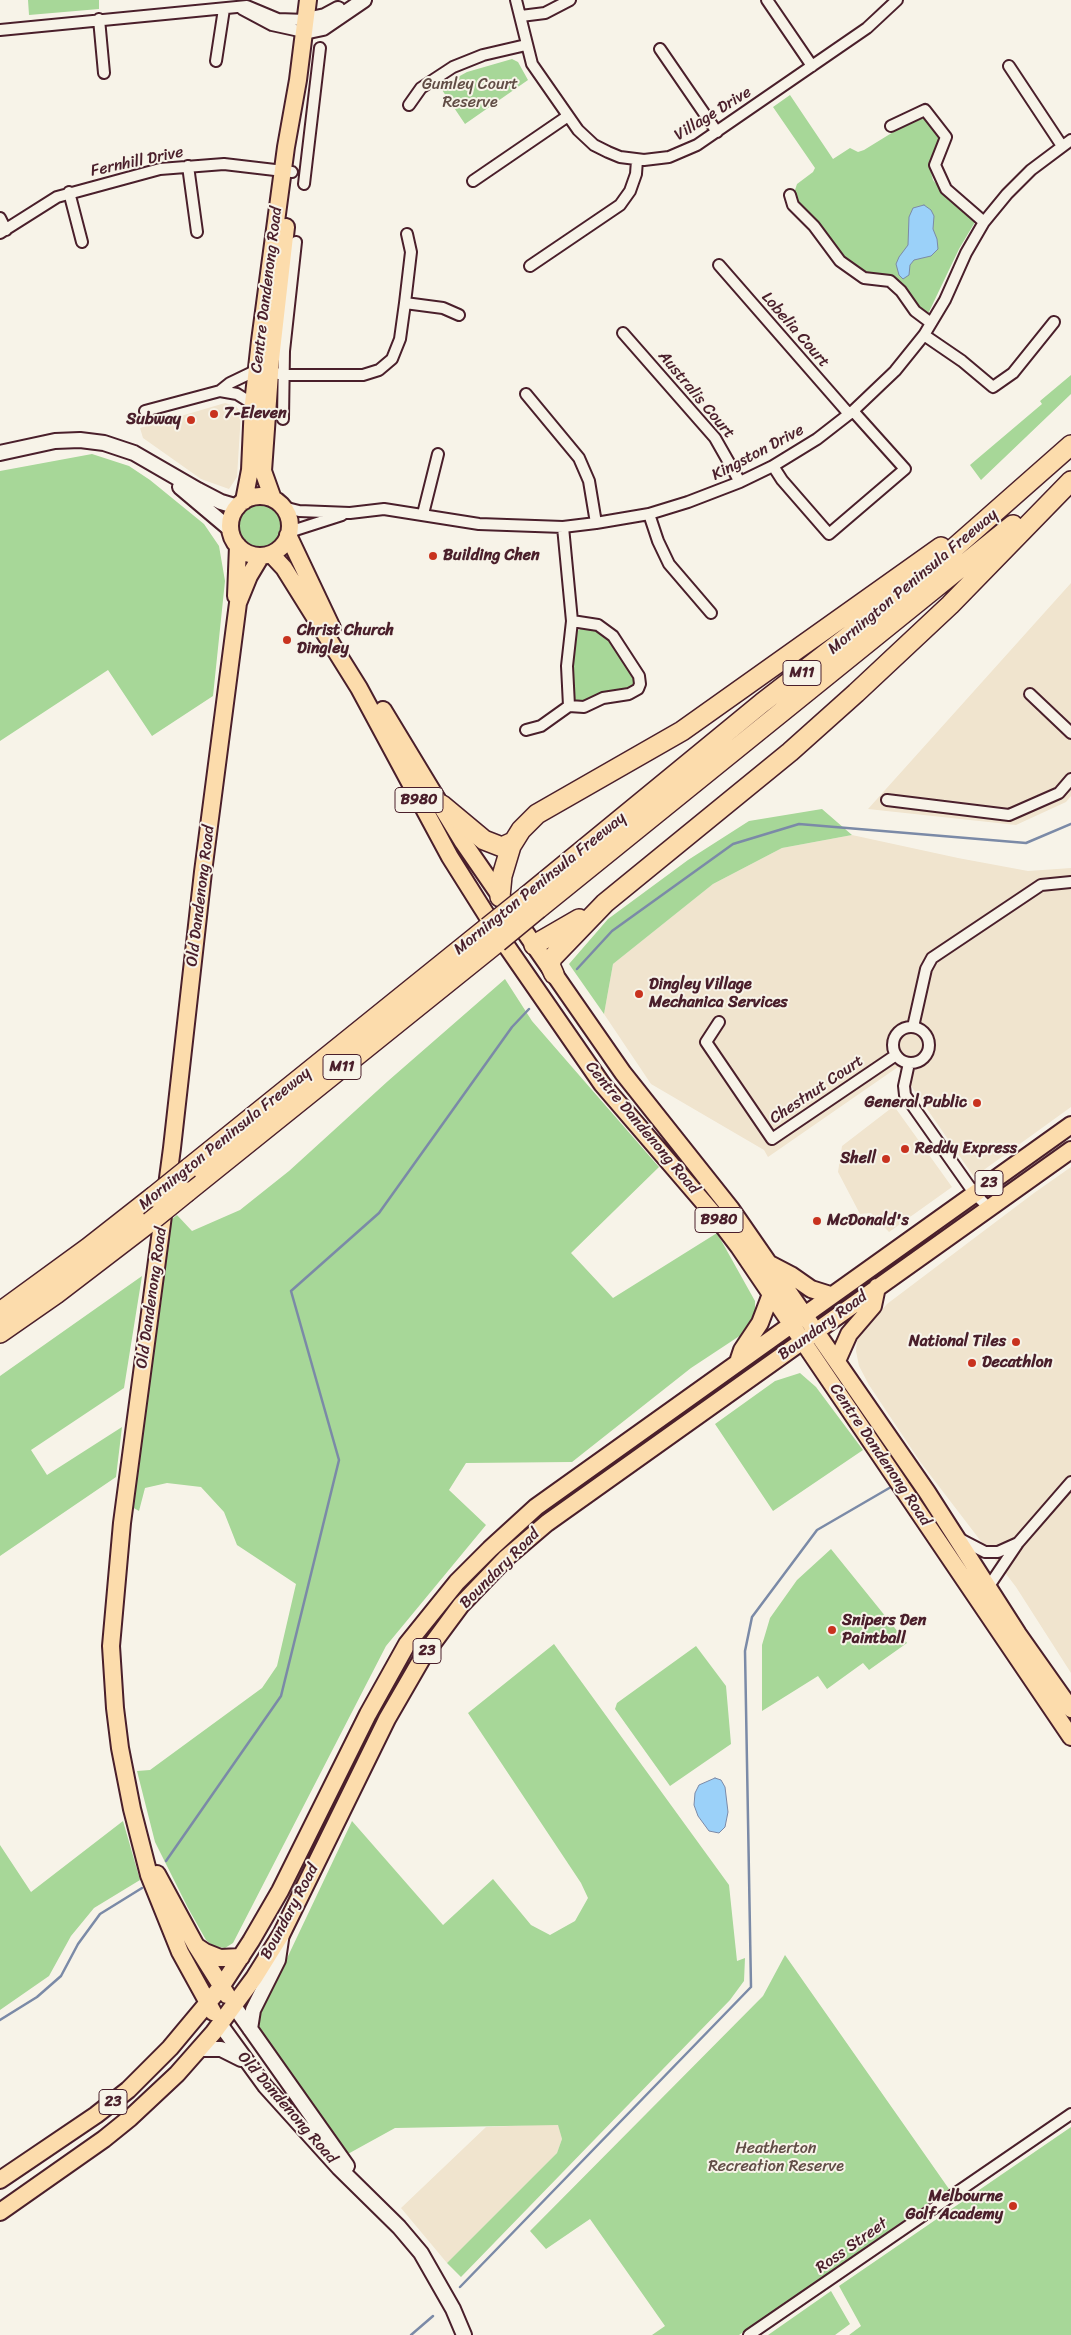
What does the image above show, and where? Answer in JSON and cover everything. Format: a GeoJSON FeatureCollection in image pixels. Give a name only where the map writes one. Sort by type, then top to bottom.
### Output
{"type":"FeatureCollection","features":[{"type":"Feature","properties":{"kind":"highway","name":"Mornington Peninsula Freeway"},"geometry":{"type":"LineString","coordinates":[[0,1333],[56,1294],[150,1222],[497,936],[533,902],[762,703],[894,601],[1071,445]]}},
{"type":"Feature","properties":{"kind":"highway","name":"Mornington Peninsula Freeway"},"geometry":{"type":"LineString","coordinates":[[533,902],[1071,480]]}},
{"type":"Feature","properties":{"kind":"highway"},"geometry":{"type":"LineString","coordinates":[[554,974],[550,965],[552,958],[605,903],[790,752],[856,693],[950,605],[1071,480]]}},
{"type":"Feature","properties":{"kind":"highway"},"geometry":{"type":"LineString","coordinates":[[500,897],[502,876],[513,842],[525,825],[544,809],[682,731],[1017,494]]}},
{"type":"Feature","properties":{"kind":"highway"},"geometry":{"type":"LineString","coordinates":[[442,805],[484,840],[502,847],[513,842]]}},
{"type":"Feature","properties":{"kind":"highway"},"geometry":{"type":"LineString","coordinates":[[534,945],[605,903]]}},
{"type":"Feature","properties":{"kind":"highway","name":"Mornington Peninsula Freeway"},"geometry":{"type":"LineString","coordinates":[[0,1312],[81,1253],[189,1168],[497,936]]}},
{"type":"Feature","properties":{"kind":"main road","name":"Centre Dandenong Road"},"geometry":{"type":"LineString","coordinates":[[241,504],[250,470],[258,398],[270,374],[287,172],[295,144],[298,80],[308,0]]}},
{"type":"Feature","properties":{"kind":"main road"},"geometry":{"type":"LineString","coordinates":[[305,26],[325,16],[332,5],[352,0]]}},
{"type":"Feature","properties":{"kind":"main road"},"geometry":{"type":"LineString","coordinates":[[305,26],[324,28],[364,0]]}},
{"type":"Feature","properties":{"kind":"main road","name":"Centre Dandenong Road"},"geometry":{"type":"LineString","coordinates":[[258,398],[263,471],[278,503]]}},
{"type":"Feature","properties":{"kind":"main road"},"geometry":{"type":"LineString","coordinates":[[0,453],[55,441],[88,440],[117,446],[134,453],[213,498],[241,504]]}},
{"type":"Feature","properties":{"kind":"main road"},"geometry":{"type":"LineString","coordinates":[[160,468],[231,530],[238,546]]}},
{"type":"Feature","properties":{"kind":"main road"},"geometry":{"type":"LineString","coordinates":[[231,530],[232,516],[241,504],[258,496],[278,503]]}},
{"type":"Feature","properties":{"kind":"main road","name":"B980"},"geometry":{"type":"LineString","coordinates":[[278,503],[289,519],[289,534]]}},
{"type":"Feature","properties":{"kind":"main road","name":"Centre Dandenong Road"},"geometry":{"type":"LineString","coordinates":[[289,534],[328,620],[500,897],[623,1073],[710,1180],[768,1263],[776,1293]]}},
{"type":"Feature","properties":{"kind":"main road"},"geometry":{"type":"LineString","coordinates":[[266,555],[283,545],[289,534]]}},
{"type":"Feature","properties":{"kind":"main road","name":"B980"},"geometry":{"type":"LineString","coordinates":[[238,546],[251,554],[266,555]]}},
{"type":"Feature","properties":{"kind":"main road","name":"Old Dandenong Road"},"geometry":{"type":"LineString","coordinates":[[238,546],[235,590],[238,603]]}},
{"type":"Feature","properties":{"kind":"main road","name":"Centre Dandenong Road"},"geometry":{"type":"LineString","coordinates":[[266,555],[284,568],[364,695],[450,857],[497,936],[602,1084],[717,1218],[797,1320],[1071,1737]]}},
{"type":"Feature","properties":{"kind":"main road","name":"Old Dandenong Road"},"geometry":{"type":"LineString","coordinates":[[266,555],[249,576],[238,603],[203,872],[172,1148],[115,1585],[111,1646],[115,1708],[125,1780],[150,1881],[168,1926],[208,2004],[248,2064],[318,2145],[399,2227],[421,2253],[454,2308],[464,2335]]}},
{"type":"Feature","properties":{"kind":"main road"},"geometry":{"type":"LineString","coordinates":[[500,897],[497,936],[520,946],[534,945]]}},
{"type":"Feature","properties":{"kind":"main road","name":"Boundary Road"},"geometry":{"type":"LineString","coordinates":[[2,2176],[96,2115],[128,2090],[170,2048],[208,2004],[241,1957],[280,1891],[368,1714],[408,1644],[457,1582],[536,1506],[1071,1125]]}},
{"type":"Feature","properties":{"kind":"main road","name":"Boundary Road"},"geometry":{"type":"LineString","coordinates":[[0,2212],[104,2139],[154,2097],[199,2049],[234,2006],[282,1933],[387,1719],[424,1655],[461,1605],[506,1558],[547,1522],[1071,1150]]}},
{"type":"Feature","properties":{"kind":"main road"},"geometry":{"type":"LineString","coordinates":[[946,1213],[967,1210],[985,1211]]}},
{"type":"Feature","properties":{"kind":"main road"},"geometry":{"type":"LineString","coordinates":[[768,1263],[811,1288],[830,1295]]}},
{"type":"Feature","properties":{"kind":"main road"},"geometry":{"type":"LineString","coordinates":[[837,1361],[849,1334],[873,1306],[877,1288]]}},
{"type":"Feature","properties":{"kind":"main road"},"geometry":{"type":"LineString","coordinates":[[737,1363],[742,1350],[760,1323],[776,1293]]}},
{"type":"Feature","properties":{"kind":"main road","name":"Centre Dandenong Road"},"geometry":{"type":"LineString","coordinates":[[809,1337],[837,1361],[957,1537],[1018,1634],[1071,1708]]}},
{"type":"Feature","properties":{"kind":"main road","name":"Old Dandenong Road"},"geometry":{"type":"LineString","coordinates":[[140,1843],[195,1944],[221,1987],[372,2201]]}},
{"type":"Feature","properties":{"kind":"main road"},"geometry":{"type":"LineString","coordinates":[[250,2029],[254,2010],[278,1960],[282,1933]]}},
{"type":"Feature","properties":{"kind":"main road"},"geometry":{"type":"LineString","coordinates":[[195,1944],[205,1952],[220,1958],[241,1957]]}},
{"type":"Feature","properties":{"kind":"main road"},"geometry":{"type":"LineString","coordinates":[[199,2049],[225,2050],[248,2064]]}},
{"type":"Feature","properties":{"kind":"main road"},"geometry":{"type":"LineString","coordinates":[[2,2176],[19,2198]]}},
{"type":"Feature","properties":{"kind":"street","name":"Village Drive"},"geometry":{"type":"LineString","coordinates":[[516,0],[526,45],[537,73],[568,116],[585,138],[594,145],[620,157],[637,160],[669,157],[685,151],[717,132],[867,28],[897,0]]}},
{"type":"Feature","properties":{"kind":"street"},"geometry":{"type":"LineString","coordinates":[[521,16],[544,13],[570,0]]}},
{"type":"Feature","properties":{"kind":"street"},"geometry":{"type":"LineString","coordinates":[[767,0],[812,66]]}},
{"type":"Feature","properties":{"kind":"street"},"geometry":{"type":"LineString","coordinates":[[0,30],[100,19],[236,8],[247,11],[272,25],[305,26]]}},
{"type":"Feature","properties":{"kind":"street"},"geometry":{"type":"LineString","coordinates":[[216,61],[224,9]]}},
{"type":"Feature","properties":{"kind":"street"},"geometry":{"type":"LineString","coordinates":[[100,19],[104,73]]}},
{"type":"Feature","properties":{"kind":"street"},"geometry":{"type":"LineString","coordinates":[[409,105],[421,88],[453,67],[483,55],[526,45]]}},
{"type":"Feature","properties":{"kind":"street"},"geometry":{"type":"LineString","coordinates":[[304,184],[320,48]]}},
{"type":"Feature","properties":{"kind":"street"},"geometry":{"type":"LineString","coordinates":[[660,49],[717,132]]}},
{"type":"Feature","properties":{"kind":"street"},"geometry":{"type":"LineString","coordinates":[[1009,66],[1062,146]]}},
{"type":"Feature","properties":{"kind":"street"},"geometry":{"type":"LineString","coordinates":[[298,80],[316,83]]}},
{"type":"Feature","properties":{"kind":"street"},"geometry":{"type":"LineString","coordinates":[[891,126],[925,110],[946,137],[935,165],[946,189],[984,222]]}},
{"type":"Feature","properties":{"kind":"street"},"geometry":{"type":"LineString","coordinates":[[472,181],[568,116]]}},
{"type":"Feature","properties":{"kind":"street","name":"Kingston Drive"},"geometry":{"type":"LineString","coordinates":[[278,503],[299,511],[350,513],[384,509],[423,514],[454,521],[498,526],[562,526],[596,523],[649,514],[688,502],[740,482],[773,466],[817,439],[851,413],[895,371],[924,335],[945,300],[966,253],[984,222],[1007,194],[1031,170],[1071,140]]}},
{"type":"Feature","properties":{"kind":"street"},"geometry":{"type":"LineString","coordinates":[[530,266],[620,204],[633,183],[637,160]]}},
{"type":"Feature","properties":{"kind":"street","name":"Fernhill Drive"},"geometry":{"type":"LineString","coordinates":[[3,232],[42,206],[69,192],[160,169],[224,164],[287,172]]}},
{"type":"Feature","properties":{"kind":"street"},"geometry":{"type":"LineString","coordinates":[[188,166],[197,232]]}},
{"type":"Feature","properties":{"kind":"street"},"geometry":{"type":"LineString","coordinates":[[69,192],[82,242]]}},
{"type":"Feature","properties":{"kind":"street"},"geometry":{"type":"LineString","coordinates":[[790,195],[796,209],[814,226],[840,261],[864,278],[886,278],[901,291],[915,311],[931,323]]}},
{"type":"Feature","properties":{"kind":"street"},"geometry":{"type":"LineString","coordinates":[[0,218],[3,232]]}},
{"type":"Feature","properties":{"kind":"street"},"geometry":{"type":"LineString","coordinates":[[145,411],[220,391],[230,383],[270,374],[363,374],[380,370],[392,359],[398,348],[411,252],[407,234]]}},
{"type":"Feature","properties":{"kind":"street","name":"Centre Dandenong Road"},"geometry":{"type":"LineString","coordinates":[[283,419],[270,374],[284,352],[296,242]]}},
{"type":"Feature","properties":{"kind":"street","name":"Lobelia Court"},"geometry":{"type":"LineString","coordinates":[[719,265],[851,413],[905,469],[830,534],[782,480],[773,466]]}},
{"type":"Feature","properties":{"kind":"street"},"geometry":{"type":"LineString","coordinates":[[405,303],[443,308],[458,315]]}},
{"type":"Feature","properties":{"kind":"street"},"geometry":{"type":"LineString","coordinates":[[924,335],[958,357],[993,387],[1013,373],[1054,322]]}},
{"type":"Feature","properties":{"kind":"street","name":"Australis Court"},"geometry":{"type":"LineString","coordinates":[[623,333],[715,438],[740,482]]}},
{"type":"Feature","properties":{"kind":"street"},"geometry":{"type":"LineString","coordinates":[[220,391],[258,398]]}},
{"type":"Feature","properties":{"kind":"street"},"geometry":{"type":"LineString","coordinates":[[526,394],[578,458],[589,481],[596,523]]}},
{"type":"Feature","properties":{"kind":"street"},"geometry":{"type":"LineString","coordinates":[[423,514],[438,454]]}},
{"type":"Feature","properties":{"kind":"street","name":"Kingston Drive"},"geometry":{"type":"LineString","coordinates":[[289,534],[350,513]]}},
{"type":"Feature","properties":{"kind":"street"},"geometry":{"type":"LineString","coordinates":[[649,514],[658,541],[670,564],[711,613]]}},
{"type":"Feature","properties":{"kind":"street"},"geometry":{"type":"LineString","coordinates":[[562,526],[572,621],[567,666],[569,706]]}},
{"type":"Feature","properties":{"kind":"street"},"geometry":{"type":"LineString","coordinates":[[526,730],[542,726],[569,706],[584,707],[603,698],[629,694],[638,689],[640,684],[636,670],[613,636],[598,625],[572,621]]}},
{"type":"Feature","properties":{"kind":"street"},"geometry":{"type":"LineString","coordinates":[[1030,694],[1071,733]]}},
{"type":"Feature","properties":{"kind":"street"},"geometry":{"type":"LineString","coordinates":[[887,800],[1009,815],[1059,793],[1071,779]]}},
{"type":"Feature","properties":{"kind":"street"},"geometry":{"type":"LineString","coordinates":[[913,1027],[926,969],[932,958],[1041,885],[1071,882]]}},
{"type":"Feature","properties":{"kind":"street","name":"Chestnut Court"},"geometry":{"type":"LineString","coordinates":[[719,1022],[706,1042],[772,1139],[896,1055]]}},
{"type":"Feature","properties":{"kind":"street"},"geometry":{"type":"LineString","coordinates":[[904,1028],[919,1028],[928,1037],[929,1050],[921,1060],[909,1063],[896,1055],[893,1043],[895,1036],[904,1028]]}},
{"type":"Feature","properties":{"kind":"street"},"geometry":{"type":"LineString","coordinates":[[909,1063],[904,1086],[905,1095],[985,1211]]}},
{"type":"Feature","properties":{"kind":"street"},"geometry":{"type":"LineString","coordinates":[[989,1586],[1018,1543],[1071,1482]]}},
{"type":"Feature","properties":{"kind":"street"},"geometry":{"type":"LineString","coordinates":[[957,1537],[985,1552],[998,1552],[1018,1543]]}},
{"type":"Feature","properties":{"kind":"street","name":"Ross Street"},"geometry":{"type":"LineString","coordinates":[[749,2335],[1071,2114]]}},
{"type":"Feature","properties":{"kind":"shaded area","name":"7-Eleven"},"geometry":{"type":"Polygon","coordinates":[[[225,403],[236,406],[241,413],[237,477],[229,489],[201,479],[143,438],[140,428],[225,403]]]}},
{"type":"Feature","properties":{"kind":"shaded area"},"geometry":{"type":"Polygon","coordinates":[[[1071,583],[1071,796],[1066,802],[1016,825],[868,809],[1071,583]]]}},
{"type":"Feature","properties":{"kind":"shaded area"},"geometry":{"type":"Polygon","coordinates":[[[852,835],[1028,871],[1071,868],[1071,1107],[974,1177],[898,1067],[768,1157],[764,1150],[651,1084],[604,1014],[613,964],[713,884],[782,848],[852,835]]]}},
{"type":"Feature","properties":{"kind":"shaded area","name":"Shell"},"geometry":{"type":"Polygon","coordinates":[[[894,1106],[952,1187],[889,1232],[871,1213],[860,1214],[838,1172],[842,1146],[894,1106]]]}},
{"type":"Feature","properties":{"kind":"shaded area"},"geometry":{"type":"Polygon","coordinates":[[[1071,1167],[1071,1673],[1016,1587],[921,1463],[869,1385],[859,1366],[856,1351],[857,1341],[864,1330],[887,1304],[1071,1167]]]}},
{"type":"Feature","properties":{"kind":"shaded area"},"geometry":{"type":"Polygon","coordinates":[[[558,2124],[562,2139],[557,2153],[447,2263],[401,2208],[486,2127],[558,2124]]]}},
{"type":"Feature","properties":{"kind":"green space"},"geometry":{"type":"Polygon","coordinates":[[[28,0],[99,0],[99,9],[29,15],[28,0]]]}},
{"type":"Feature","properties":{"kind":"green space","name":"Gumley Court Reserve"},"geometry":{"type":"Polygon","coordinates":[[[512,59],[518,62],[528,80],[465,124],[440,87],[467,72],[512,59]]]}},
{"type":"Feature","properties":{"kind":"green space"},"geometry":{"type":"Polygon","coordinates":[[[790,95],[833,159],[850,148],[858,152],[864,150],[916,118],[925,119],[939,137],[939,145],[930,159],[929,165],[933,180],[950,201],[975,222],[959,249],[927,316],[918,309],[895,279],[890,276],[871,276],[849,264],[796,202],[794,193],[797,184],[813,172],[815,168],[773,107],[790,95]]]}},
{"type":"Feature","properties":{"kind":"green space"},"geometry":{"type":"Polygon","coordinates":[[[1071,375],[1071,394],[981,480],[970,465],[1042,404],[1040,401],[1071,375]]]}},
{"type":"Feature","properties":{"kind":"green space"},"geometry":{"type":"Polygon","coordinates":[[[92,454],[129,466],[150,480],[204,524],[219,546],[225,581],[213,696],[152,736],[108,670],[0,741],[0,471],[92,454]]]}},
{"type":"Feature","properties":{"kind":"green space"},"geometry":{"type":"Polygon","coordinates":[[[256,502],[266,502],[275,506],[281,512],[284,517],[284,535],[275,546],[266,550],[256,550],[247,546],[241,540],[237,531],[237,521],[241,512],[247,506],[256,502]]]}},
{"type":"Feature","properties":{"kind":"green space"},"geometry":{"type":"Polygon","coordinates":[[[586,625],[605,632],[637,680],[635,687],[586,703],[575,702],[572,698],[570,666],[576,632],[586,625]]]}},
{"type":"Feature","properties":{"kind":"green space"},"geometry":{"type":"Polygon","coordinates":[[[822,809],[852,835],[782,848],[713,884],[613,964],[604,1014],[569,964],[608,919],[688,860],[749,821],[822,809]]]}},
{"type":"Feature","properties":{"kind":"green space"},"geometry":{"type":"Polygon","coordinates":[[[505,979],[532,1021],[659,1167],[571,1253],[613,1298],[717,1233],[755,1301],[755,1314],[741,1335],[691,1368],[572,1462],[466,1463],[449,1490],[486,1525],[386,1646],[233,1943],[225,1948],[213,1946],[206,1940],[188,1908],[155,1842],[137,1771],[150,1770],[262,1688],[277,1666],[296,1584],[237,1545],[224,1512],[201,1487],[167,1483],[145,1488],[139,1511],[132,1507],[162,1297],[166,1224],[177,1215],[192,1231],[240,1210],[289,1171],[505,979]]]}},
{"type":"Feature","properties":{"kind":"green space"},"geometry":{"type":"Polygon","coordinates":[[[142,1276],[124,1388],[31,1450],[47,1475],[122,1427],[116,1477],[0,1556],[0,1376],[142,1276]]]}},
{"type":"Feature","properties":{"kind":"green space"},"geometry":{"type":"Polygon","coordinates":[[[800,1373],[816,1387],[863,1450],[773,1511],[715,1424],[775,1381],[800,1373]]]}},
{"type":"Feature","properties":{"kind":"green space","name":"Snipers Den Paintball"},"geometry":{"type":"Polygon","coordinates":[[[831,1549],[907,1643],[869,1670],[863,1663],[827,1689],[818,1676],[762,1711],[762,1645],[770,1618],[797,1580],[831,1549]]]}},
{"type":"Feature","properties":{"kind":"green space"},"geometry":{"type":"Polygon","coordinates":[[[554,1644],[729,1885],[737,1961],[745,1958],[744,1981],[730,2000],[461,2277],[447,2263],[557,2153],[562,2139],[558,2125],[395,2128],[346,2155],[258,2032],[258,2016],[352,1821],[443,1925],[493,1879],[531,1925],[550,1935],[575,1921],[588,1898],[581,1883],[468,1713],[554,1644]]]}},
{"type":"Feature","properties":{"kind":"green space"},"geometry":{"type":"Polygon","coordinates":[[[696,1646],[726,1686],[731,1744],[670,1786],[615,1709],[617,1703],[696,1646]]]}},
{"type":"Feature","properties":{"kind":"green space"},"geometry":{"type":"Polygon","coordinates":[[[123,1821],[140,1880],[94,1908],[71,1936],[49,1976],[0,2010],[0,1845],[31,1892],[123,1821]]]}},
{"type":"Feature","properties":{"kind":"green space","name":"Heatherton Recreation Reserve"},"geometry":{"type":"Polygon","coordinates":[[[785,1955],[949,2189],[739,2335],[652,2335],[665,2326],[590,2219],[546,2249],[530,2231],[763,1996],[785,1955]]]}},
{"type":"Feature","properties":{"kind":"green space","name":"Melbourne Golf Academy"},"geometry":{"type":"Polygon","coordinates":[[[1071,2127],[1071,2335],[849,2335],[861,2326],[839,2286],[1071,2127]]]}},
{"type":"Feature","properties":{"kind":"green space"},"geometry":{"type":"Polygon","coordinates":[[[831,2291],[850,2324],[835,2335],[768,2335],[831,2291]]]}},
{"type":"Feature","properties":{"kind":"water"},"geometry":{"type":"Polygon","coordinates":[[[924,205],[931,210],[934,216],[933,229],[938,249],[931,256],[914,260],[910,265],[909,275],[903,279],[899,275],[896,264],[908,245],[909,217],[913,208],[924,205]]]}},
{"type":"Feature","properties":{"kind":"water"},"geometry":{"type":"Polygon","coordinates":[[[715,1778],[721,1780],[725,1787],[728,1812],[725,1827],[719,1833],[709,1831],[698,1816],[694,1805],[695,1793],[699,1785],[715,1778]]]}},
{"type":"Feature","properties":{"kind":"waterway"},"geometry":{"type":"LineString","coordinates":[[577,969],[612,931],[733,844],[799,824],[1026,843],[1071,824]]}},
{"type":"Feature","properties":{"kind":"waterway"},"geometry":{"type":"LineString","coordinates":[[166,1861],[281,1696],[339,1460],[291,1291],[379,1213],[512,1027],[529,1009]]}},
{"type":"Feature","properties":{"kind":"waterway"},"geometry":{"type":"LineString","coordinates":[[460,2287],[751,1987],[745,1651],[752,1617],[817,1530],[891,1487]]}},
{"type":"Feature","properties":{"kind":"waterway"},"geometry":{"type":"LineString","coordinates":[[0,2020],[37,1997],[61,1976],[78,1944],[100,1914],[142,1888]]}},
{"type":"Feature","properties":{"kind":"waterway"},"geometry":{"type":"LineString","coordinates":[[411,2335],[433,2316]]}},
{"type":"Feature","properties":{"kind":"place","name":"7-Eleven"},"geometry":{"type":"Point","coordinates":[214,414]}},
{"type":"Feature","properties":{"kind":"place","name":"Subway"},"geometry":{"type":"Point","coordinates":[191,420]}},
{"type":"Feature","properties":{"kind":"place","name":"Building Chen"},"geometry":{"type":"Point","coordinates":[433,556]}},
{"type":"Feature","properties":{"kind":"place","name":"Christ Church Dingley"},"geometry":{"type":"Point","coordinates":[287,640]}},
{"type":"Feature","properties":{"kind":"place","name":"Dingley Village Mechanica Services"},"geometry":{"type":"Point","coordinates":[639,994]}},
{"type":"Feature","properties":{"kind":"place","name":"General Public"},"geometry":{"type":"Point","coordinates":[977,1103]}},
{"type":"Feature","properties":{"kind":"place","name":"Reddy Express"},"geometry":{"type":"Point","coordinates":[905,1149]}},
{"type":"Feature","properties":{"kind":"place","name":"Shell"},"geometry":{"type":"Point","coordinates":[886,1159]}},
{"type":"Feature","properties":{"kind":"place","name":"McDonald's"},"geometry":{"type":"Point","coordinates":[817,1221]}},
{"type":"Feature","properties":{"kind":"place","name":"National Tiles"},"geometry":{"type":"Point","coordinates":[1016,1342]}},
{"type":"Feature","properties":{"kind":"place","name":"Decathlon"},"geometry":{"type":"Point","coordinates":[972,1363]}},
{"type":"Feature","properties":{"kind":"place","name":"Snipers Den Paintball"},"geometry":{"type":"Point","coordinates":[832,1630]}},
{"type":"Feature","properties":{"kind":"place","name":"Melbourne Golf Academy"},"geometry":{"type":"Point","coordinates":[1013,2206]}}]}
